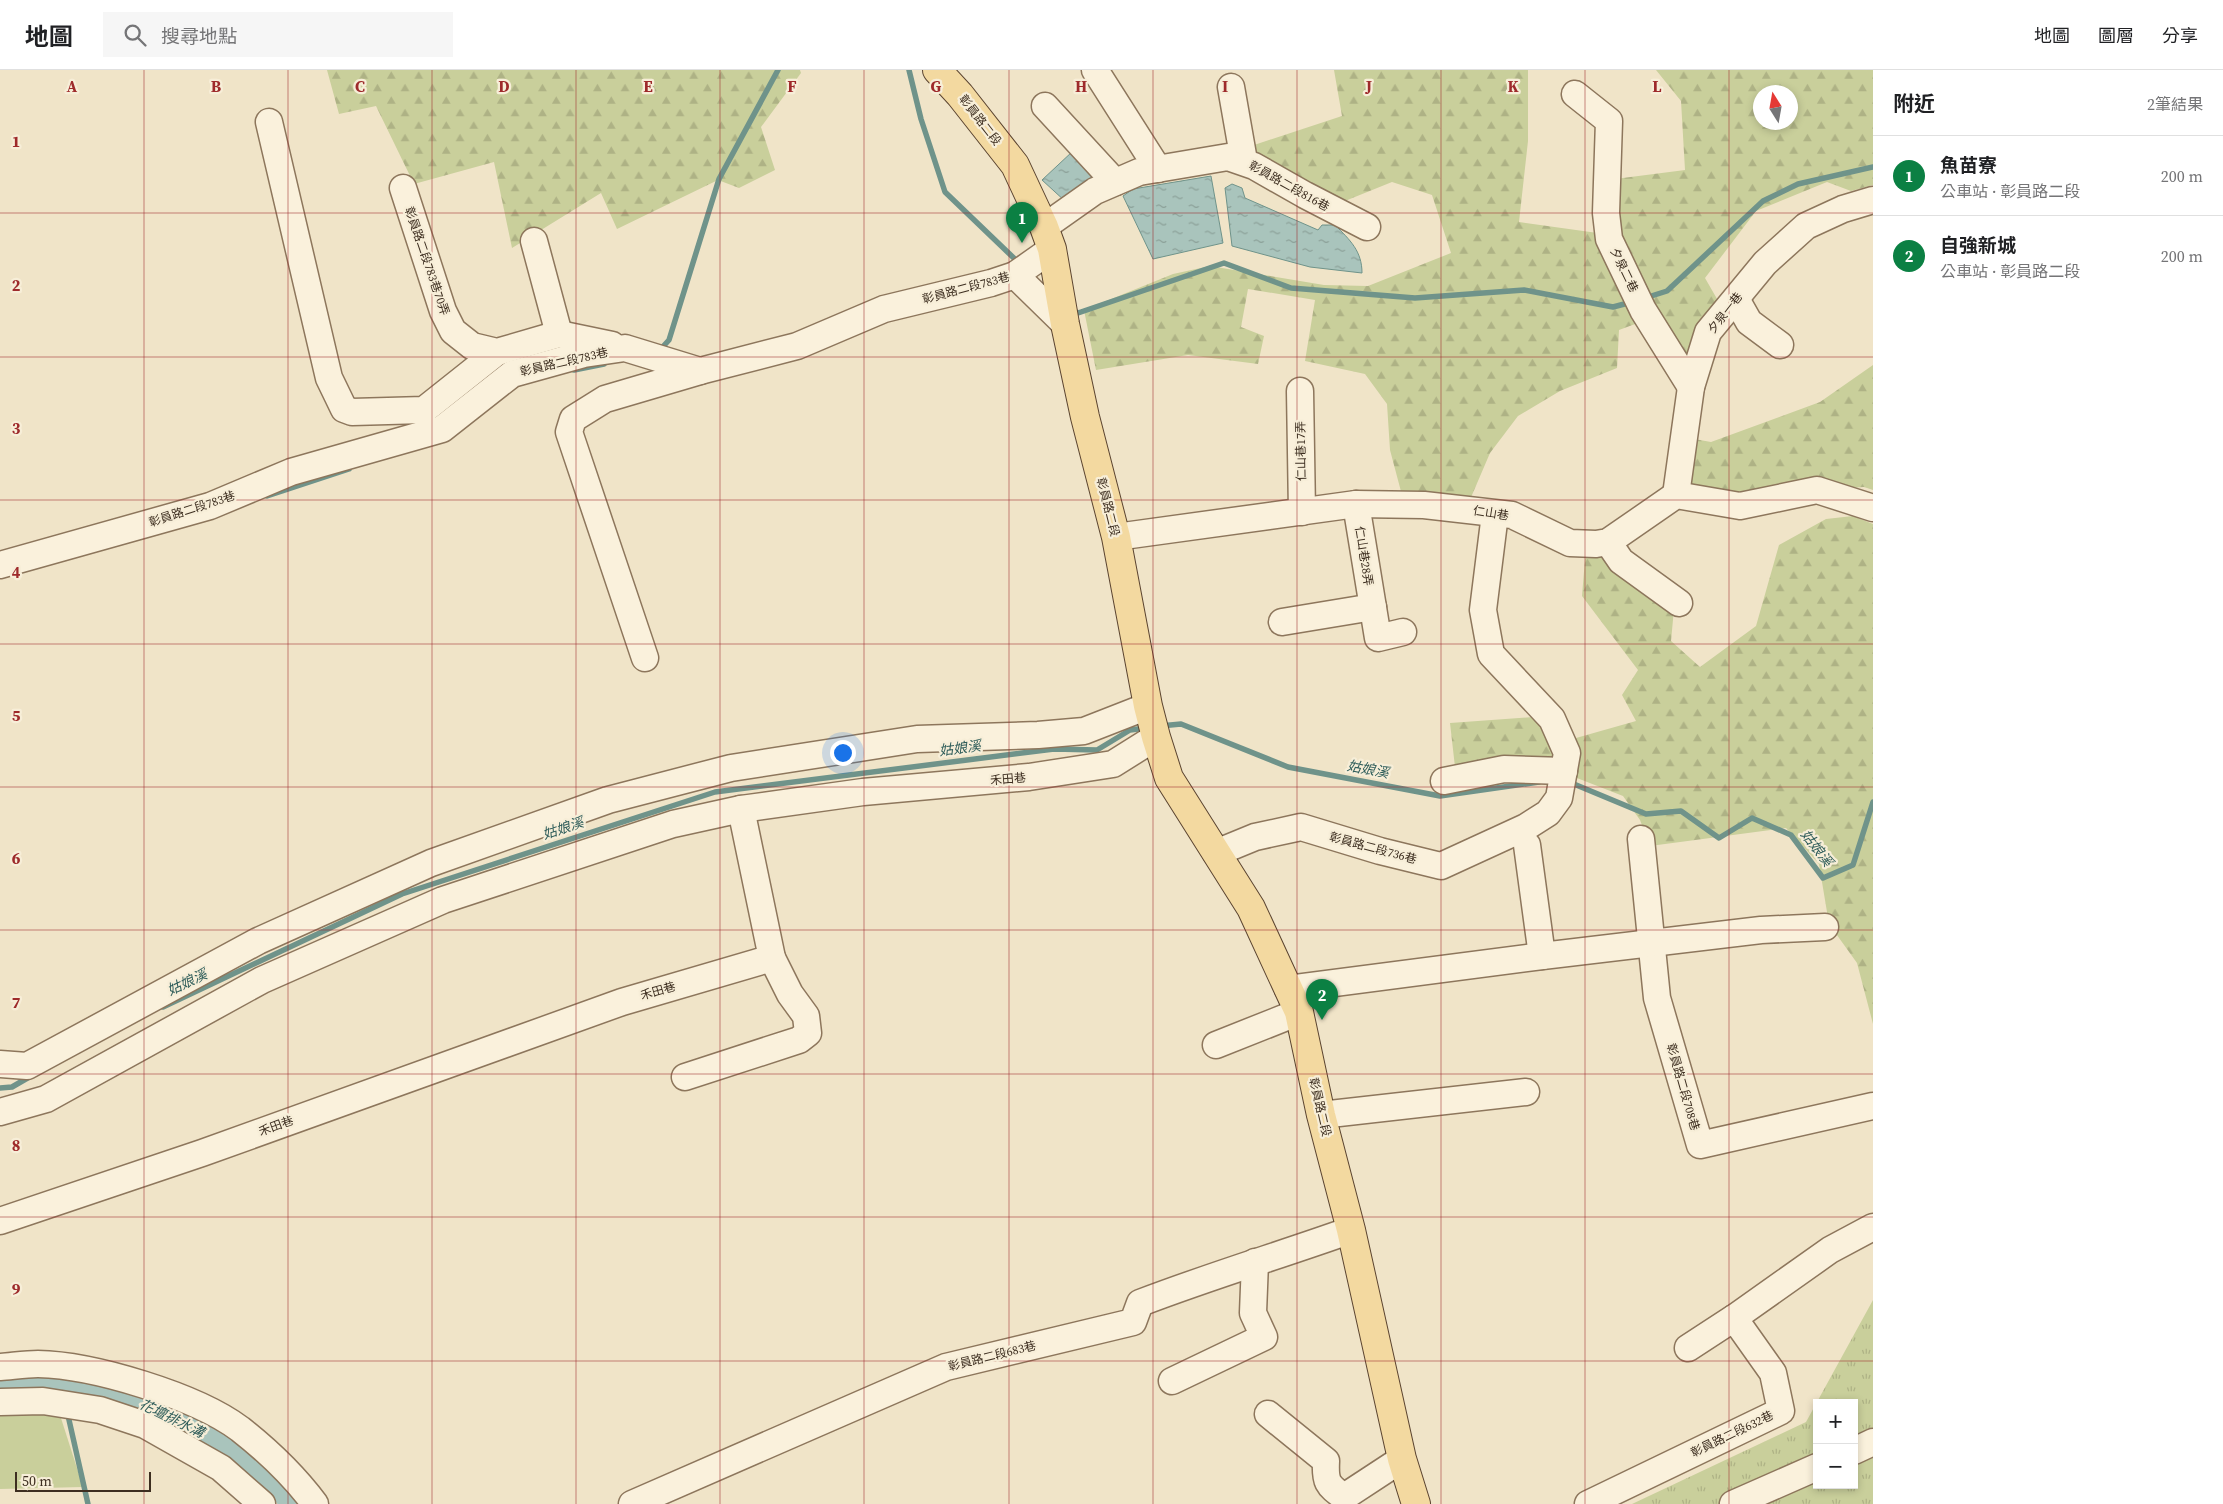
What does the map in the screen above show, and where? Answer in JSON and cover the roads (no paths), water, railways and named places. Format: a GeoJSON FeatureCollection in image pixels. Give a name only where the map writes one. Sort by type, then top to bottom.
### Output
{"type":"FeatureCollection","features":[{"type":"Feature","properties":{"kind":"main road","name":"彰員路二段"},"geometry":{"type":"LineString","coordinates":[[937,70],[960,95],[1015,165],[1048,238],[1085,417],[1116,537],[1148,706],[1156,737],[1169,778],[1251,908],[1293,1001],[1351,1230],[1402,1459],[1416,1504]]}},
{"type":"Feature","properties":{"kind":"street"},"geometry":{"type":"LineString","coordinates":[[1095,70],[1158,169]]}},
{"type":"Feature","properties":{"kind":"street"},"geometry":{"type":"LineString","coordinates":[[1230,88],[1244,161]]}},
{"type":"Feature","properties":{"kind":"street","name":"夕泉二巷"},"geometry":{"type":"LineString","coordinates":[[1575,94],[1609,121],[1606,213],[1609,239],[1638,299],[1691,387]]}},
{"type":"Feature","properties":{"kind":"street"},"geometry":{"type":"LineString","coordinates":[[1045,106],[1115,182]]}},
{"type":"Feature","properties":{"kind":"street"},"geometry":{"type":"LineString","coordinates":[[268,122],[329,378],[344,408],[352,412],[424,410],[497,352]]}},
{"type":"Feature","properties":{"kind":"street","name":"彰員路二段816巷"},"geometry":{"type":"LineString","coordinates":[[1048,238],[1095,191],[1139,172],[1228,157],[1244,161],[1367,227]]}},
{"type":"Feature","properties":{"kind":"street","name":"彰員路二段783巷70弄"},"geometry":{"type":"LineString","coordinates":[[402,188],[443,311],[453,331],[472,346],[497,352],[559,334],[625,348]]}},
{"type":"Feature","properties":{"kind":"street","name":"夕泉一巷"},"geometry":{"type":"LineString","coordinates":[[1676,495],[1691,387],[1708,332],[1765,263],[1806,226],[1843,209],[1873,200]]}},
{"type":"Feature","properties":{"kind":"street","name":"彰員路二段783巷"},"geometry":{"type":"LineString","coordinates":[[0,565],[210,506],[291,472],[442,429],[512,374],[584,354],[625,348],[700,371],[797,346],[884,309],[991,283],[1015,274],[1048,238]]}},
{"type":"Feature","properties":{"kind":"street"},"geometry":{"type":"LineString","coordinates":[[534,241],[559,334]]}},
{"type":"Feature","properties":{"kind":"street"},"geometry":{"type":"LineString","coordinates":[[1015,274],[1061,306]]}},
{"type":"Feature","properties":{"kind":"street"},"geometry":{"type":"LineString","coordinates":[[1736,299],[1749,322],[1780,345]]}},
{"type":"Feature","properties":{"kind":"street"},"geometry":{"type":"LineString","coordinates":[[645,658],[569,432],[573,419],[605,399],[700,371]]}},
{"type":"Feature","properties":{"kind":"street","name":"仁山巷17弄"},"geometry":{"type":"LineString","coordinates":[[1300,391],[1302,512]]}},
{"type":"Feature","properties":{"kind":"street"},"geometry":{"type":"LineString","coordinates":[[1678,603],[1621,561],[1608,542],[1676,495],[1740,506],[1817,490],[1873,508]]}},
{"type":"Feature","properties":{"kind":"street","name":"仁山巷"},"geometry":{"type":"LineString","coordinates":[[1116,537],[1356,504],[1432,506],[1512,515],[1570,543],[1596,544],[1608,542]]}},
{"type":"Feature","properties":{"kind":"street","name":"仁山巷28弄"},"geometry":{"type":"LineString","coordinates":[[1356,504],[1378,638],[1403,632]]}},
{"type":"Feature","properties":{"kind":"street","name":"彰員路二段736巷"},"geometry":{"type":"LineString","coordinates":[[1216,853],[1255,836],[1301,827],[1380,851],[1441,866],[1526,836],[1548,813],[1559,798],[1568,753],[1552,719],[1491,654],[1483,610],[1495,514]]}},
{"type":"Feature","properties":{"kind":"street"},"geometry":{"type":"LineString","coordinates":[[1282,622],[1373,607]]}},
{"type":"Feature","properties":{"kind":"street"},"geometry":{"type":"LineString","coordinates":[[0,1064],[27,1066],[258,942],[431,863],[608,800],[731,768],[917,739],[1038,736],[1084,731],[1148,706]]}},
{"type":"Feature","properties":{"kind":"street","name":"禾田巷"},"geometry":{"type":"LineString","coordinates":[[0,1112],[46,1098],[262,980],[443,900],[673,824],[741,809],[863,792],[1029,777],[1113,764],[1156,737]]}},
{"type":"Feature","properties":{"kind":"street"},"geometry":{"type":"LineString","coordinates":[[1444,781],[1504,769],[1564,771]]}},
{"type":"Feature","properties":{"kind":"street"},"geometry":{"type":"LineString","coordinates":[[685,1077],[799,1040],[808,1033],[806,1016],[790,994],[772,958],[741,809]]}},
{"type":"Feature","properties":{"kind":"street"},"geometry":{"type":"LineString","coordinates":[[1526,836],[1542,956]]}},
{"type":"Feature","properties":{"kind":"street","name":"彰員路二段708巷"},"geometry":{"type":"LineString","coordinates":[[1642,839],[1657,998],[1700,1146],[1873,1106]]}},
{"type":"Feature","properties":{"kind":"street"},"geometry":{"type":"LineString","coordinates":[[431,863],[443,900]]}},
{"type":"Feature","properties":{"kind":"street"},"geometry":{"type":"LineString","coordinates":[[1216,1044],[1293,1001],[1542,956],[1761,930],[1824,927]]}},
{"type":"Feature","properties":{"kind":"street","name":"禾田巷"},"geometry":{"type":"LineString","coordinates":[[0,1221],[202,1153],[622,1002],[772,958]]}},
{"type":"Feature","properties":{"kind":"street"},"geometry":{"type":"LineString","coordinates":[[1321,1114],[1526,1092]]}},
{"type":"Feature","properties":{"kind":"street"},"geometry":{"type":"LineString","coordinates":[[1688,1348],[1830,1250],[1873,1227]]}},
{"type":"Feature","properties":{"kind":"street","name":"彰員路二段683巷"},"geometry":{"type":"LineString","coordinates":[[632,1504],[946,1367],[1133,1322],[1140,1303],[1351,1230]]}},
{"type":"Feature","properties":{"kind":"street"},"geometry":{"type":"LineString","coordinates":[[1172,1381],[1264,1337],[1253,1313],[1254,1262]]}},
{"type":"Feature","properties":{"kind":"street","name":"彰員路二段632巷"},"geometry":{"type":"LineString","coordinates":[[1588,1504],[1782,1410],[1773,1373],[1734,1318]]}},
{"type":"Feature","properties":{"kind":"street"},"geometry":{"type":"LineString","coordinates":[[0,1367],[39,1364],[97,1372],[147,1385],[197,1405],[239,1428],[298,1481],[316,1504]]}},
{"type":"Feature","properties":{"kind":"street"},"geometry":{"type":"LineString","coordinates":[[0,1402],[43,1401],[100,1410],[145,1426],[221,1468],[262,1504]]}},
{"type":"Feature","properties":{"kind":"street"},"geometry":{"type":"LineString","coordinates":[[1268,1414],[1326,1461],[1325,1476],[1330,1488],[1344,1496],[1402,1459]]}},
{"type":"Feature","properties":{"kind":"street"},"geometry":{"type":"LineString","coordinates":[[1858,1449],[1873,1442]]}},
{"type":"Feature","properties":{"kind":"street"},"geometry":{"type":"LineString","coordinates":[[1733,1504],[1813,1469]]}},
{"type":"Feature","properties":{"kind":"water"},"geometry":{"type":"Polygon","coordinates":[[[1073,151],[1099,177],[1066,202],[1042,180],[1073,151]]]}},
{"type":"Feature","properties":{"kind":"water"},"geometry":{"type":"Polygon","coordinates":[[[1211,176],[1223,243],[1153,259],[1123,196],[1133,189],[1211,176]]]}},
{"type":"Feature","properties":{"kind":"water"},"geometry":{"type":"Polygon","coordinates":[[[1232,184],[1242,188],[1245,198],[1318,230],[1322,225],[1335,225],[1354,246],[1360,258],[1362,273],[1310,267],[1232,246],[1225,188],[1232,184]]]}},
{"type":"Feature","properties":{"kind":"waterway"},"geometry":{"type":"LineString","coordinates":[[659,351],[669,340],[719,179],[778,70]]}},
{"type":"Feature","properties":{"kind":"waterway"},"geometry":{"type":"LineString","coordinates":[[909,70],[921,119],[945,192],[1019,263]]}},
{"type":"Feature","properties":{"kind":"waterway"},"geometry":{"type":"LineString","coordinates":[[1645,298],[1667,291],[1763,201],[1798,184],[1873,167]]}},
{"type":"Feature","properties":{"kind":"waterway"},"geometry":{"type":"LineString","coordinates":[[1072,310],[1078,313],[1224,263],[1291,288],[1415,298],[1524,290],[1613,307],[1632,302]]}},
{"type":"Feature","properties":{"kind":"waterway"},"geometry":{"type":"LineString","coordinates":[[574,370],[604,364]]}},
{"type":"Feature","properties":{"kind":"waterway"},"geometry":{"type":"LineString","coordinates":[[267,496],[349,469]]}},
{"type":"Feature","properties":{"kind":"waterway","name":"姑娘溪"},"geometry":{"type":"LineString","coordinates":[[1160,726],[1181,724],[1288,767],[1440,796],[1539,782]]}},
{"type":"Feature","properties":{"kind":"waterway","name":"姑娘溪"},"geometry":{"type":"LineString","coordinates":[[163,1007],[402,894],[715,792],[1054,749],[1097,750],[1130,730],[1146,728]]}},
{"type":"Feature","properties":{"kind":"waterway","name":"姑娘溪"},"geometry":{"type":"LineString","coordinates":[[1569,782],[1646,814],[1681,811],[1719,838],[1752,818],[1791,835],[1823,878],[1853,865],[1873,802]]}},
{"type":"Feature","properties":{"kind":"waterway","name":"姑娘溪"},"geometry":{"type":"LineString","coordinates":[[0,1088],[12,1087],[31,1076]]}},
{"type":"Feature","properties":{"kind":"waterway"},"geometry":{"type":"LineString","coordinates":[[60,1382],[64,1397]]}},
{"type":"Feature","properties":{"kind":"waterway","name":"花壇排水溝"},"geometry":{"type":"LineString","coordinates":[[0,1385],[60,1382],[146,1403],[217,1440],[276,1485],[289,1504]]}},
{"type":"Feature","properties":{"kind":"waterway"},"geometry":{"type":"LineString","coordinates":[[67,1411],[88,1504]]}},
{"type":"Feature","properties":{"kind":"place","name":"魚苗寮"},"geometry":{"type":"Point","coordinates":[1022,243]}},
{"type":"Feature","properties":{"kind":"place","name":"自強新城"},"geometry":{"type":"Point","coordinates":[1322,1020]}}]}
